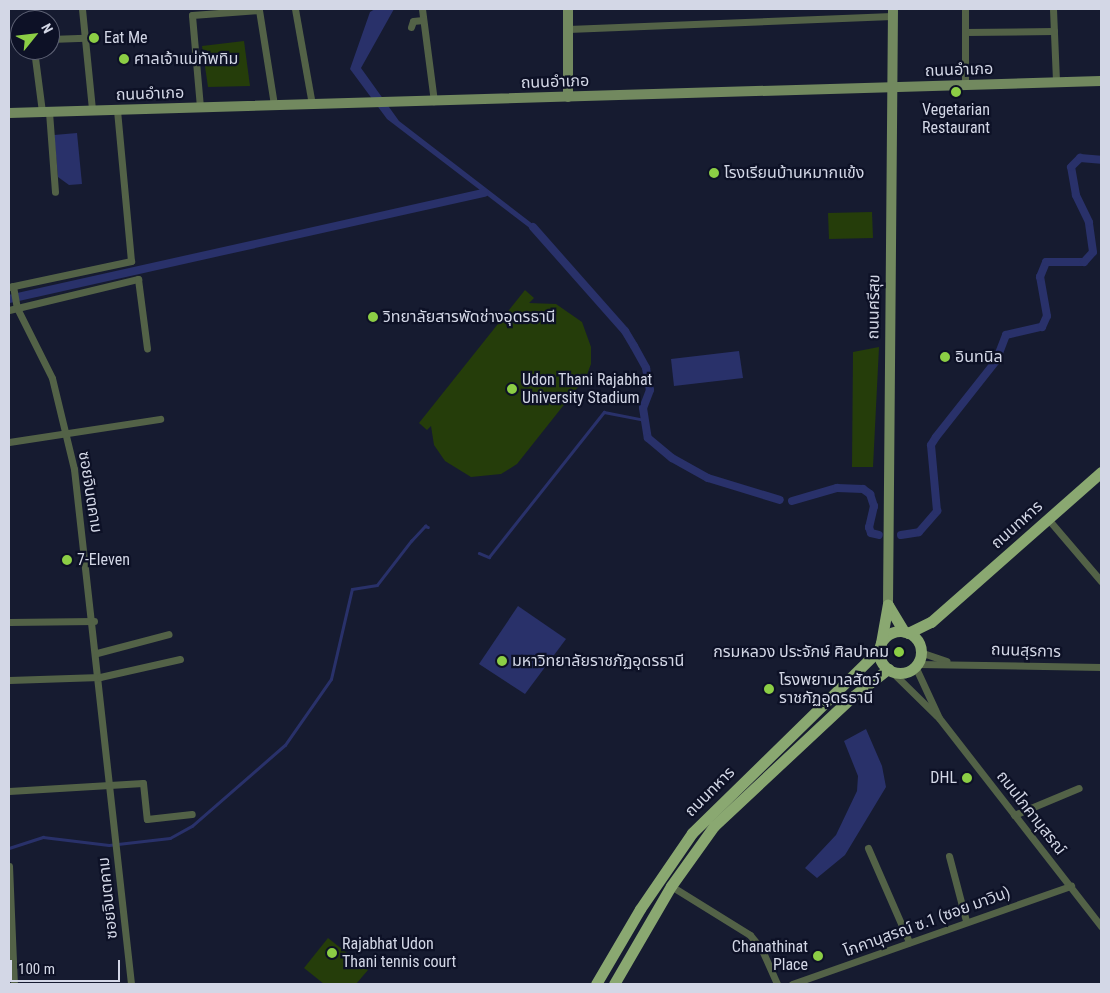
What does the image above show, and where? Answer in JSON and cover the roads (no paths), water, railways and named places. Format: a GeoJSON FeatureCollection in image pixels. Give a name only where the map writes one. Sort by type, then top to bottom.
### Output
{"type":"FeatureCollection","features":[{"type":"Feature","properties":{"kind":"main road","name":"ถนนทหาร"},"geometry":{"type":"LineString","coordinates":[[906,632],[931,622],[1101,472]]}},
{"type":"Feature","properties":{"kind":"main road"},"geometry":{"type":"LineString","coordinates":[[888,605],[906,632],[916,640],[920,651],[916,665],[906,672],[889,670],[880,647],[888,605]]}},
{"type":"Feature","properties":{"kind":"main road","name":"ถนนทหาร"},"geometry":{"type":"LineString","coordinates":[[920,651],[931,622]]}},
{"type":"Feature","properties":{"kind":"main road"},"geometry":{"type":"LineString","coordinates":[[880,647],[888,635],[906,632]]}},
{"type":"Feature","properties":{"kind":"main road","name":"ถนนทหาร"},"geometry":{"type":"LineString","coordinates":[[596,984],[640,909],[692,833],[880,647]]}},
{"type":"Feature","properties":{"kind":"main road","name":"ถนนทหาร"},"geometry":{"type":"LineString","coordinates":[[614,984],[671,886],[701,842],[729,811],[864,686],[889,670]]}},
{"type":"Feature","properties":{"kind":"street"},"geometry":{"type":"LineString","coordinates":[[82,9],[92,110]]}},
{"type":"Feature","properties":{"kind":"street"},"geometry":{"type":"LineString","coordinates":[[295,9],[312,104]]}},
{"type":"Feature","properties":{"kind":"street"},"geometry":{"type":"LineString","coordinates":[[422,9],[434,100]]}},
{"type":"Feature","properties":{"kind":"street"},"geometry":{"type":"LineString","coordinates":[[568,9],[568,96]]}},
{"type":"Feature","properties":{"kind":"street"},"geometry":{"type":"LineString","coordinates":[[965,9],[965,85]]}},
{"type":"Feature","properties":{"kind":"street"},"geometry":{"type":"LineString","coordinates":[[1054,9],[1056,82]]}},
{"type":"Feature","properties":{"kind":"street"},"geometry":{"type":"LineString","coordinates":[[200,107],[191,12],[259,10],[274,105]]}},
{"type":"Feature","properties":{"kind":"street"},"geometry":{"type":"LineString","coordinates":[[568,29],[892,12]]}},
{"type":"Feature","properties":{"kind":"street","name":"ถนนศรีสุข"},"geometry":{"type":"LineString","coordinates":[[888,605],[892,12]]}},
{"type":"Feature","properties":{"kind":"street"},"geometry":{"type":"LineString","coordinates":[[411,27],[413,21],[423,20]]}},
{"type":"Feature","properties":{"kind":"street"},"geometry":{"type":"LineString","coordinates":[[965,32],[1054,31]]}},
{"type":"Feature","properties":{"kind":"street"},"geometry":{"type":"LineString","coordinates":[[60,39],[85,38]]}},
{"type":"Feature","properties":{"kind":"street"},"geometry":{"type":"LineString","coordinates":[[36,60],[45,112],[55,192]]}},
{"type":"Feature","properties":{"kind":"street","name":"ถนนอำเภอ"},"geometry":{"type":"LineString","coordinates":[[9,113],[1101,81]]}},
{"type":"Feature","properties":{"kind":"street","name":"ซอยจินตคาม"},"geometry":{"type":"LineString","coordinates":[[117,110],[131,261],[12,289],[17,306],[52,378],[66,433],[94,621],[131,984]]}},
{"type":"Feature","properties":{"kind":"street"},"geometry":{"type":"LineString","coordinates":[[9,310],[17,306],[138,279],[147,348]]}},
{"type":"Feature","properties":{"kind":"street"},"geometry":{"type":"LineString","coordinates":[[9,442],[160,419]]}},
{"type":"Feature","properties":{"kind":"street"},"geometry":{"type":"LineString","coordinates":[[1048,519],[1101,581]]}},
{"type":"Feature","properties":{"kind":"street"},"geometry":{"type":"LineString","coordinates":[[9,622],[94,621]]}},
{"type":"Feature","properties":{"kind":"street"},"geometry":{"type":"LineString","coordinates":[[97,653],[169,634]]}},
{"type":"Feature","properties":{"kind":"street","name":"ถนนสุรการ"},"geometry":{"type":"LineString","coordinates":[[920,651],[950,663]]}},
{"type":"Feature","properties":{"kind":"street"},"geometry":{"type":"LineString","coordinates":[[9,680],[100,677],[180,659]]}},
{"type":"Feature","properties":{"kind":"street","name":"ถนนสุรการ"},"geometry":{"type":"LineString","coordinates":[[916,665],[950,663],[1101,667]]}},
{"type":"Feature","properties":{"kind":"street","name":"ถนนโภคานุสรณ์"},"geometry":{"type":"LineString","coordinates":[[916,665],[939,718]]}},
{"type":"Feature","properties":{"kind":"street","name":"ถนนโภคานุสรณ์"},"geometry":{"type":"LineString","coordinates":[[889,670],[939,718],[1101,926]]}},
{"type":"Feature","properties":{"kind":"street"},"geometry":{"type":"LineString","coordinates":[[9,791],[109,782],[143,783],[148,819],[192,814]]}},
{"type":"Feature","properties":{"kind":"street"},"geometry":{"type":"LineString","coordinates":[[1014,815],[1079,788]]}},
{"type":"Feature","properties":{"kind":"street"},"geometry":{"type":"LineString","coordinates":[[868,848],[910,942]]}},
{"type":"Feature","properties":{"kind":"street"},"geometry":{"type":"LineString","coordinates":[[949,856],[966,921]]}},
{"type":"Feature","properties":{"kind":"street"},"geometry":{"type":"LineString","coordinates":[[9,866],[14,984]]}},
{"type":"Feature","properties":{"kind":"street"},"geometry":{"type":"LineString","coordinates":[[671,886],[750,934],[762,950],[778,984]]}},
{"type":"Feature","properties":{"kind":"street","name":"โภคานุสรณ์ ซ.1 (ซอย มาวิน)"},"geometry":{"type":"LineString","coordinates":[[792,984],[966,921],[1071,886]]}},
{"type":"Feature","properties":{"kind":"water"},"geometry":{"type":"Polygon","coordinates":[[[375,9],[394,9],[361,68],[399,121],[534,225],[531,229],[387,119],[350,69],[370,12],[375,9]]]}},
{"type":"Feature","properties":{"kind":"water"},"geometry":{"type":"Polygon","coordinates":[[[77,133],[82,184],[69,185],[58,177],[54,135],[77,133]]]}},
{"type":"Feature","properties":{"kind":"water"},"geometry":{"type":"Polygon","coordinates":[[[739,351],[743,378],[674,386],[671,359],[739,351]]]}},
{"type":"Feature","properties":{"kind":"water"},"geometry":{"type":"Polygon","coordinates":[[[518,606],[566,639],[525,694],[479,664],[518,606]]]}},
{"type":"Feature","properties":{"kind":"water"},"geometry":{"type":"Polygon","coordinates":[[[866,729],[882,766],[886,787],[845,855],[817,878],[805,868],[836,835],[857,791],[858,776],[844,741],[866,729]]]}},
{"type":"Feature","properties":{"kind":"waterway"},"geometry":{"type":"LineString","coordinates":[[901,535],[919,532],[937,511],[931,445],[936,437],[996,361],[1006,335],[1042,327],[1047,316],[1040,277],[1046,262],[1084,262],[1093,252],[1089,222],[1076,195],[1071,167],[1080,158],[1101,160]]}},
{"type":"Feature","properties":{"kind":"waterway"},"geometry":{"type":"LineString","coordinates":[[9,299],[484,193]]}},
{"type":"Feature","properties":{"kind":"waterway"},"geometry":{"type":"LineString","coordinates":[[533,227],[625,331],[646,368],[650,390],[643,408],[648,438],[672,458],[708,478],[780,500]]}},
{"type":"Feature","properties":{"kind":"waterway"},"geometry":{"type":"LineString","coordinates":[[479,553],[489,557],[604,412],[645,420]]}},
{"type":"Feature","properties":{"kind":"waterway"},"geometry":{"type":"LineString","coordinates":[[792,501],[837,488],[863,489],[870,494],[874,506],[869,527],[871,533],[879,535]]}},
{"type":"Feature","properties":{"kind":"waterway"},"geometry":{"type":"LineString","coordinates":[[9,848],[43,837],[109,845],[170,838],[192,826],[285,745],[331,679],[352,589],[377,585],[411,541],[425,526],[428,527]]}},
{"type":"Feature","properties":{"kind":"place","name":"Eat Me"},"geometry":{"type":"Point","coordinates":[94,38]}},
{"type":"Feature","properties":{"kind":"place","name":"ศาลเจ้าแม่ทัพทิม"},"geometry":{"type":"Point","coordinates":[124,59]}},
{"type":"Feature","properties":{"kind":"place","name":"Vegetarian Restaurant"},"geometry":{"type":"Point","coordinates":[956,92]}},
{"type":"Feature","properties":{"kind":"place","name":"โรงเรียนบ้านหมากแข้ง"},"geometry":{"type":"Point","coordinates":[714,173]}},
{"type":"Feature","properties":{"kind":"place","name":"วิทยาลัยสารพัดช่างอุดรธานี"},"geometry":{"type":"Point","coordinates":[373,317]}},
{"type":"Feature","properties":{"kind":"place","name":"อินทนิล"},"geometry":{"type":"Point","coordinates":[945,357]}},
{"type":"Feature","properties":{"kind":"place","name":"Udon Thani Rajabhat University Stadium"},"geometry":{"type":"Point","coordinates":[512,389]}},
{"type":"Feature","properties":{"kind":"place","name":"7-Eleven"},"geometry":{"type":"Point","coordinates":[67,560]}},
{"type":"Feature","properties":{"kind":"place","name":"กรมหลวง ประจักษ์ ศิลปาคม"},"geometry":{"type":"Point","coordinates":[899,652]}},
{"type":"Feature","properties":{"kind":"place","name":"มหาวิทยาลัยราชภัฏอุดรธานี"},"geometry":{"type":"Point","coordinates":[502,661]}},
{"type":"Feature","properties":{"kind":"place","name":"โรงพยาบาลสัตว์ ราชภัฏอุดรธานี"},"geometry":{"type":"Point","coordinates":[769,689]}},
{"type":"Feature","properties":{"kind":"place","name":"DHL"},"geometry":{"type":"Point","coordinates":[967,778]}},
{"type":"Feature","properties":{"kind":"place","name":"Rajabhat Udon Thani tennis court"},"geometry":{"type":"Point","coordinates":[332,953]}},
{"type":"Feature","properties":{"kind":"place","name":"Chanathinat Place"},"geometry":{"type":"Point","coordinates":[818,956]}}]}
